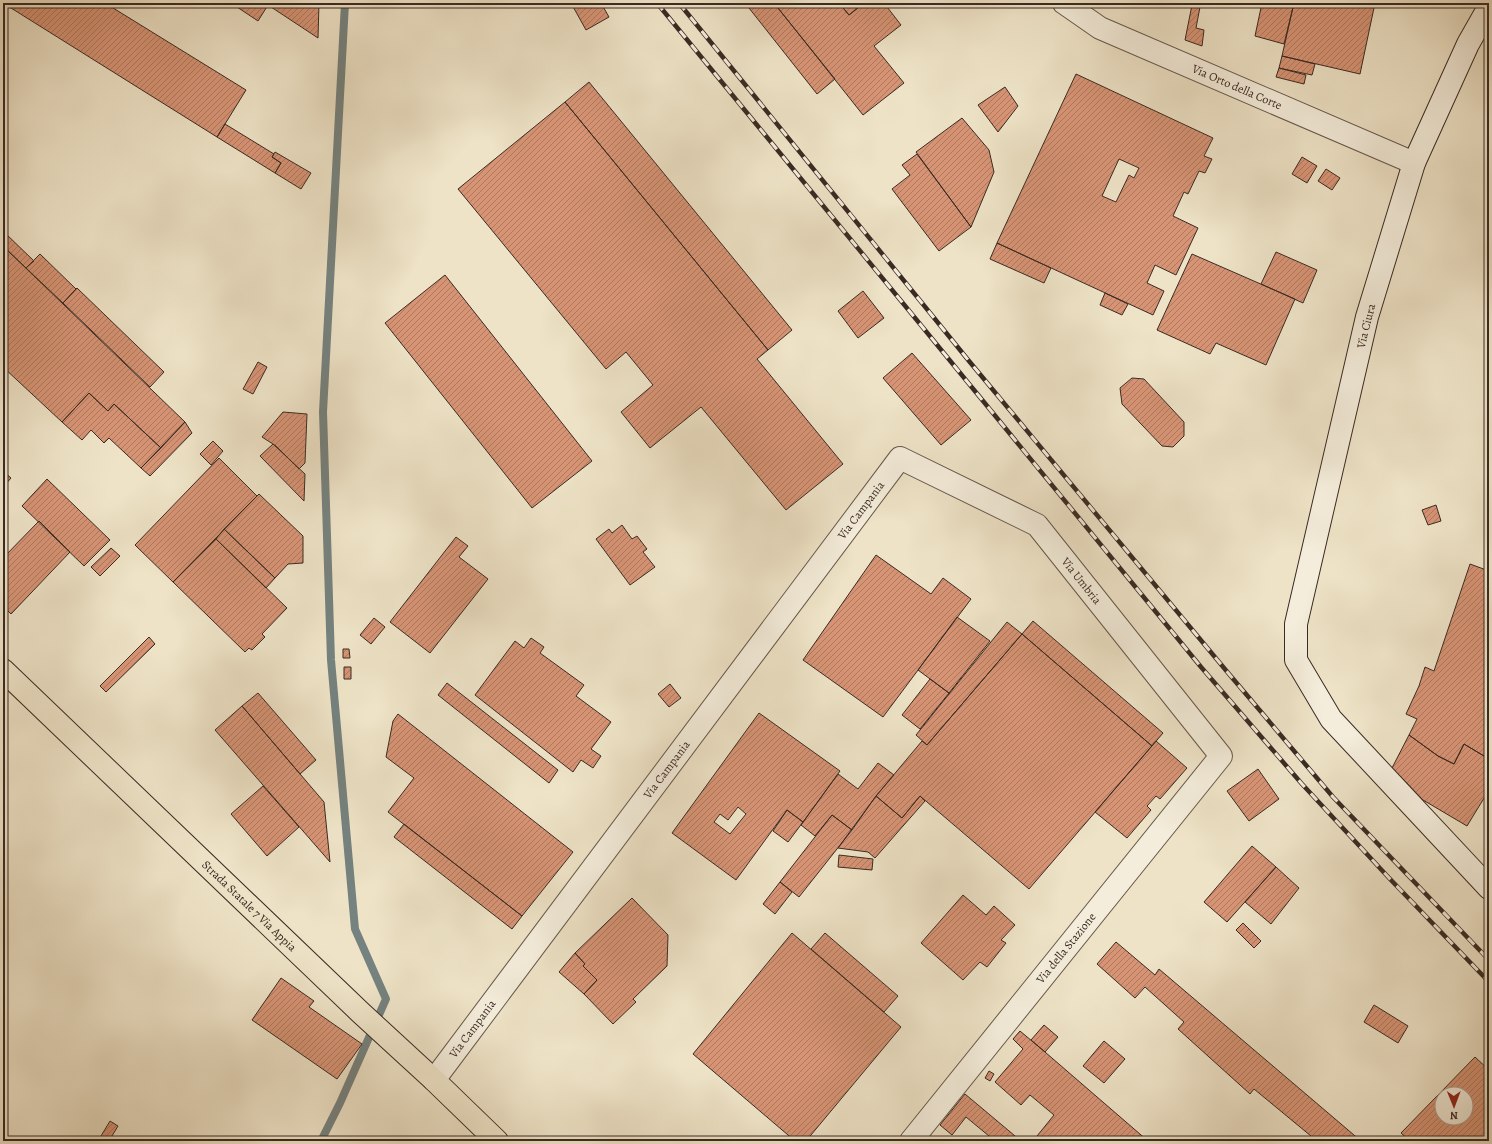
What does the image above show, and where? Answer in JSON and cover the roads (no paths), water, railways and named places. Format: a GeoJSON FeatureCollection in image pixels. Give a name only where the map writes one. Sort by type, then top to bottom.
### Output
{"type":"FeatureCollection","features":[{"type":"Feature","properties":{"kind":"main road","name":"Strada Statale 7 Via Appia"},"geometry":{"type":"LineString","coordinates":[[3,670],[497,1141]]}},
{"type":"Feature","properties":{"kind":"street","name":"Via Orto della Corte"},"geometry":{"type":"LineString","coordinates":[[1064,3],[1100,28],[1414,163]]}},
{"type":"Feature","properties":{"kind":"street","name":"Via Ciura"},"geometry":{"type":"LineString","coordinates":[[1489,7],[1468,44],[1414,163],[1367,317],[1296,624],[1296,660],[1330,719],[1489,888]]}},
{"type":"Feature","properties":{"kind":"street","name":"Via Umbria"},"geometry":{"type":"LineString","coordinates":[[900,458],[1037,525],[1221,756]]}},
{"type":"Feature","properties":{"kind":"street","name":"Via Campania"},"geometry":{"type":"LineString","coordinates":[[434,1080],[900,458]]}},
{"type":"Feature","properties":{"kind":"street","name":"Via della Stazione"},"geometry":{"type":"LineString","coordinates":[[911,1141],[1221,756]]}},
{"type":"Feature","properties":{"kind":"waterway"},"geometry":{"type":"LineString","coordinates":[[321,1141],[340,1103],[386,999],[355,929],[331,660],[323,412],[345,3]]}},
{"type":"Feature","properties":{"kind":"railway"},"geometry":{"type":"LineString","coordinates":[[657,3],[1201,667],[1302,784],[1390,879],[1489,982]]}},
{"type":"Feature","properties":{"kind":"railway"},"geometry":{"type":"LineString","coordinates":[[679,3],[969,361],[1333,797],[1489,960]]}}]}
